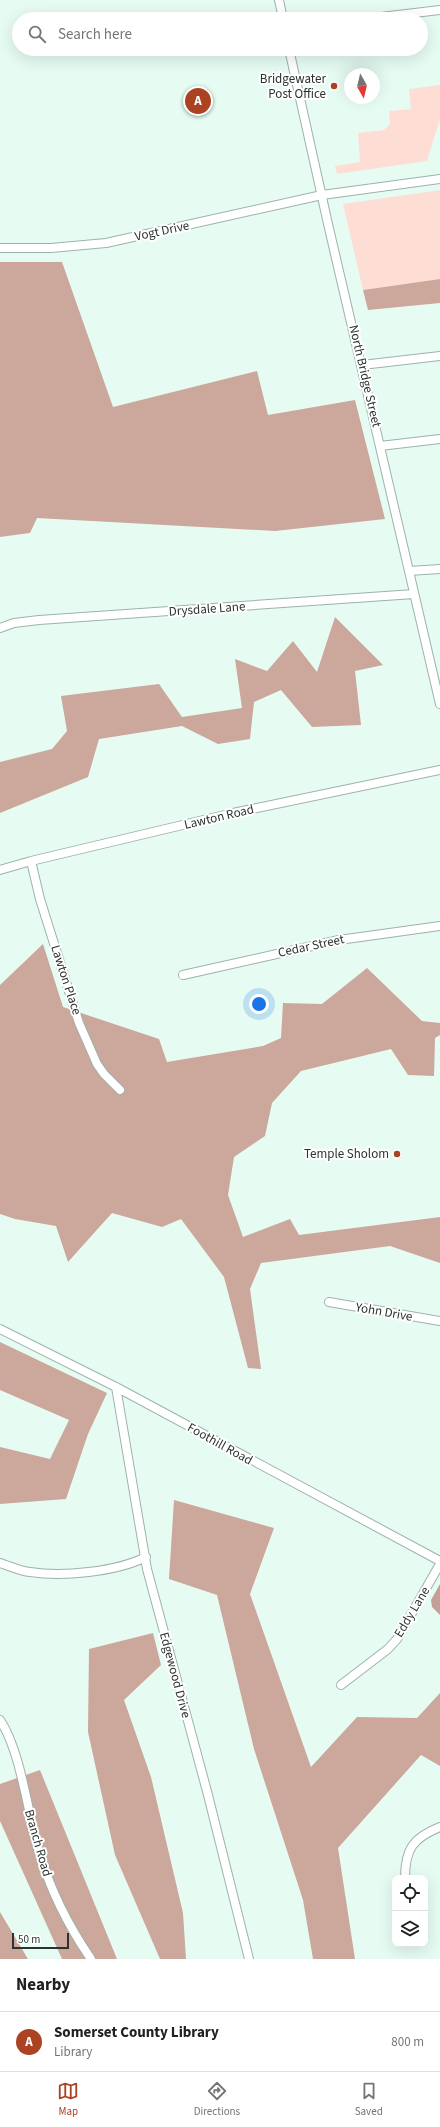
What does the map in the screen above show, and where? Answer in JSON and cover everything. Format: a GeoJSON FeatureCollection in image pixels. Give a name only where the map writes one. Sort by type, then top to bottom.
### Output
{"type":"FeatureCollection","features":[{"type":"Feature","properties":{"kind":"street"},"geometry":{"type":"LineString","coordinates":[[279,0],[282,12]]}},
{"type":"Feature","properties":{"kind":"street"},"geometry":{"type":"LineString","coordinates":[[423,12],[440,10]]}},
{"type":"Feature","properties":{"kind":"street","name":"North Bridge Street"},"geometry":{"type":"LineString","coordinates":[[292,56],[322,195],[440,704]]}},
{"type":"Feature","properties":{"kind":"street","name":"Vogt Drive"},"geometry":{"type":"LineString","coordinates":[[0,248],[57,248],[106,243],[322,195],[440,179]]}},
{"type":"Feature","properties":{"kind":"street"},"geometry":{"type":"LineString","coordinates":[[362,366],[440,356]]}},
{"type":"Feature","properties":{"kind":"street"},"geometry":{"type":"LineString","coordinates":[[380,446],[440,439]]}},
{"type":"Feature","properties":{"kind":"street"},"geometry":{"type":"LineString","coordinates":[[409,571],[440,569]]}},
{"type":"Feature","properties":{"kind":"street","name":"Drysdale Lane"},"geometry":{"type":"LineString","coordinates":[[0,628],[39,620],[414,594]]}},
{"type":"Feature","properties":{"kind":"street","name":"Lawton Road"},"geometry":{"type":"LineString","coordinates":[[0,870],[31,861],[233,813],[440,770]]}},
{"type":"Feature","properties":{"kind":"street","name":"Lawton Place"},"geometry":{"type":"LineString","coordinates":[[31,861],[40,899],[79,1023],[97,1064],[104,1074],[120,1090]]}},
{"type":"Feature","properties":{"kind":"street","name":"Cedar Street"},"geometry":{"type":"LineString","coordinates":[[184,975],[339,940],[440,926]]}},
{"type":"Feature","properties":{"kind":"street","name":"Yohn Drive"},"geometry":{"type":"LineString","coordinates":[[329,1302],[440,1321]]}},
{"type":"Feature","properties":{"kind":"street","name":"Foothill Road"},"geometry":{"type":"LineString","coordinates":[[0,1328],[116,1387],[440,1563]]}},
{"type":"Feature","properties":{"kind":"street","name":"Edgewood Drive"},"geometry":{"type":"LineString","coordinates":[[116,1387],[146,1557],[249,1959]]}},
{"type":"Feature","properties":{"kind":"street"},"geometry":{"type":"LineString","coordinates":[[0,1564],[28,1572],[52,1574],[103,1569],[138,1561],[146,1557]]}},
{"type":"Feature","properties":{"kind":"street","name":"Eddy Lane"},"geometry":{"type":"LineString","coordinates":[[340,1685],[388,1649],[397,1638],[440,1563]]}},
{"type":"Feature","properties":{"kind":"street","name":"Branch Road"},"geometry":{"type":"LineString","coordinates":[[0,1720],[10,1741],[39,1852],[49,1884],[59,1907],[91,1959]]}},
{"type":"Feature","properties":{"kind":"street"},"geometry":{"type":"LineString","coordinates":[[405,1875],[405,1864],[411,1847],[416,1840],[440,1827]]}},
{"type":"Feature","properties":{"kind":"shaded area"},"geometry":{"type":"Polygon","coordinates":[[[440,85],[440,119],[427,161],[337,174],[335,166],[360,162],[358,133],[384,130],[390,124],[389,111],[411,109],[409,89],[440,85]]]}},
{"type":"Feature","properties":{"kind":"shaded area"},"geometry":{"type":"Polygon","coordinates":[[[440,190],[440,279],[363,290],[343,204],[440,190]]]}},
{"type":"Feature","properties":{"kind":"shaded area"},"geometry":{"type":"Polygon","coordinates":[[[0,262],[62,262],[113,407],[257,371],[268,415],[355,400],[385,519],[275,531],[37,518],[30,533],[0,537],[0,262]]]}},
{"type":"Feature","properties":{"kind":"shaded area"},"geometry":{"type":"Polygon","coordinates":[[[440,279],[440,303],[368,310],[363,290],[440,279]]]}},
{"type":"Feature","properties":{"kind":"shaded area"},"geometry":{"type":"Polygon","coordinates":[[[335,617],[383,665],[355,671],[361,725],[312,727],[281,690],[254,702],[250,739],[218,744],[182,726],[99,739],[88,777],[0,813],[0,762],[52,749],[67,731],[61,696],[159,684],[182,717],[242,708],[235,659],[267,671],[293,641],[317,672],[335,617]]]}},
{"type":"Feature","properties":{"kind":"shaded area"},"geometry":{"type":"Polygon","coordinates":[[[43,944],[63,1007],[159,1039],[167,1062],[263,1046],[281,1038],[283,1003],[322,1004],[367,968],[422,1021],[440,1023],[440,1035],[435,1038],[434,1076],[408,1075],[391,1049],[301,1071],[272,1103],[265,1136],[234,1157],[228,1195],[243,1237],[290,1219],[299,1235],[440,1217],[440,1263],[390,1246],[261,1263],[250,1289],[261,1369],[248,1368],[224,1277],[181,1219],[162,1227],[112,1213],[68,1262],[56,1226],[15,1219],[0,1214],[0,985],[43,944]]]}},
{"type":"Feature","properties":{"kind":"shaded area"},"geometry":{"type":"Polygon","coordinates":[[[0,1342],[107,1393],[88,1434],[66,1499],[0,1504],[0,1447],[50,1459],[69,1420],[0,1390],[0,1342]]]}},
{"type":"Feature","properties":{"kind":"shaded area"},"geometry":{"type":"Polygon","coordinates":[[[174,1500],[274,1528],[250,1594],[311,1767],[357,1717],[417,1718],[440,1693],[440,1766],[421,1755],[338,1848],[355,1959],[313,1959],[303,1900],[254,1749],[217,1595],[169,1579],[174,1500]]]}},
{"type":"Feature","properties":{"kind":"shaded area"},"geometry":{"type":"Polygon","coordinates":[[[440,1584],[440,1615],[432,1607],[431,1600],[440,1584]]]}},
{"type":"Feature","properties":{"kind":"shaded area"},"geometry":{"type":"Polygon","coordinates":[[[153,1633],[161,1665],[124,1700],[151,1777],[183,1913],[186,1959],[160,1959],[115,1855],[88,1732],[89,1649],[153,1633]]]}},
{"type":"Feature","properties":{"kind":"shaded area"},"geometry":{"type":"Polygon","coordinates":[[[40,1770],[117,1959],[62,1959],[0,1821],[0,1784],[40,1770]]]}},
{"type":"Feature","properties":{"kind":"shaded area"},"geometry":{"type":"Polygon","coordinates":[[[0,1912],[28,1959],[0,1959],[0,1912]]]}},
{"type":"Feature","properties":{"kind":"place","name":"Bridgewater Post Office"},"geometry":{"type":"Point","coordinates":[334,86]}},
{"type":"Feature","properties":{"kind":"place","name":"Somerset County Library"},"geometry":{"type":"Point","coordinates":[198,101]}},
{"type":"Feature","properties":{"kind":"place","name":"Temple Sholom"},"geometry":{"type":"Point","coordinates":[397,1154]}}]}
